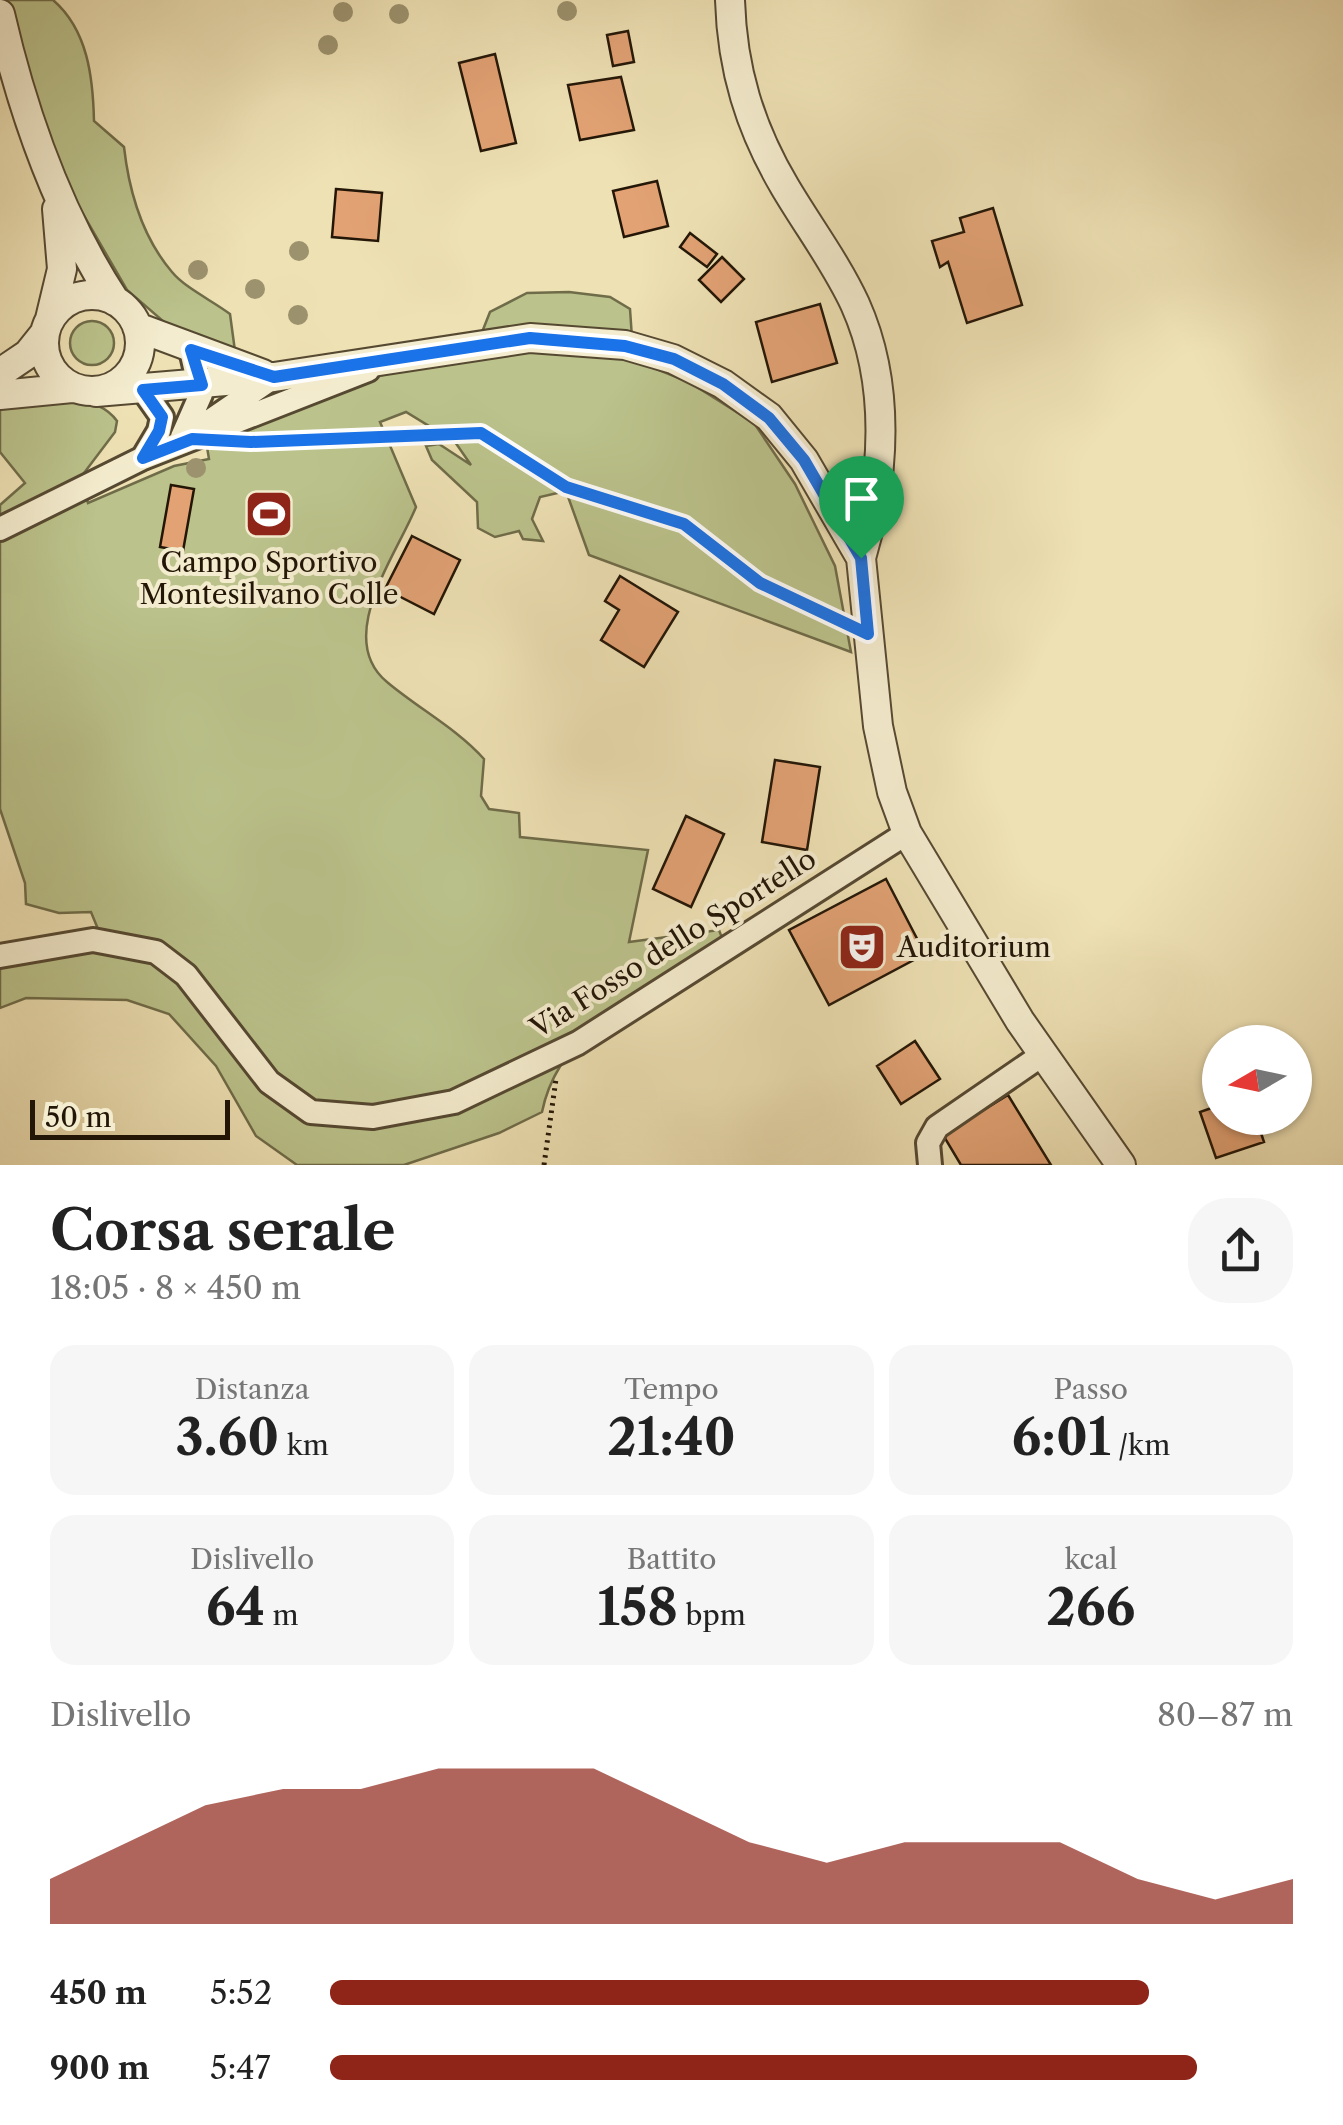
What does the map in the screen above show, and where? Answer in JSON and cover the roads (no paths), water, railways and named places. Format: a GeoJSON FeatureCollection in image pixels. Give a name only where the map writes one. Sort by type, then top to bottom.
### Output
{"type":"FeatureCollection","features":[{"type":"Feature","properties":{"kind":"street"},"geometry":{"type":"LineString","coordinates":[[730,0],[734,50],[747,111],[786,189],[845,284],[867,342],[881,472],[861,558],[883,752],[908,832],[1042,1055],[1121,1165]]}},
{"type":"Feature","properties":{"kind":"street"},"geometry":{"type":"LineString","coordinates":[[0,14],[23,101],[52,182],[115,300],[137,327],[191,350],[274,377]]}},
{"type":"Feature","properties":{"kind":"street"},"geometry":{"type":"LineString","coordinates":[[52,182],[62,269],[47,327],[49,366],[84,390],[123,381],[138,356],[137,327]]}},
{"type":"Feature","properties":{"kind":"street"},"geometry":{"type":"LineString","coordinates":[[0,373],[28,354],[71,299],[86,295],[115,300]]}},
{"type":"Feature","properties":{"kind":"street"},"geometry":{"type":"LineString","coordinates":[[0,395],[202,385],[530,338],[625,346],[674,359],[723,384],[769,418],[804,460],[861,558]]}},
{"type":"Feature","properties":{"kind":"street"},"geometry":{"type":"LineString","coordinates":[[184,442],[202,385],[191,350]]}},
{"type":"Feature","properties":{"kind":"street"},"geometry":{"type":"LineString","coordinates":[[0,529],[143,458],[390,361]]}},
{"type":"Feature","properties":{"kind":"street"},"geometry":{"type":"LineString","coordinates":[[184,442],[274,377]]}},
{"type":"Feature","properties":{"kind":"street"},"geometry":{"type":"LineString","coordinates":[[143,390],[162,417],[159,431],[143,458]]}},
{"type":"Feature","properties":{"kind":"street","name":"Via Fosso dello Sportello"},"geometry":{"type":"LineString","coordinates":[[0,956],[94,940],[156,952],[186,976],[268,1082],[310,1112],[373,1116],[454,1102],[560,1052],[908,832]]}},
{"type":"Feature","properties":{"kind":"street"},"geometry":{"type":"LineString","coordinates":[[930,1165],[928,1143],[937,1127],[1042,1055]]}},
{"type":"Feature","properties":{"kind":"lane"},"geometry":{"type":"LineString","coordinates":[[184,442],[481,433],[566,487],[684,524],[760,583],[868,634]]}},
{"type":"Feature","properties":{"kind":"place","name":"Campo Sportivo Montesilvano Colle"},"geometry":{"type":"Point","coordinates":[269,514]}},
{"type":"Feature","properties":{"kind":"place","name":"Auditorium"},"geometry":{"type":"Point","coordinates":[862,947]}}]}
